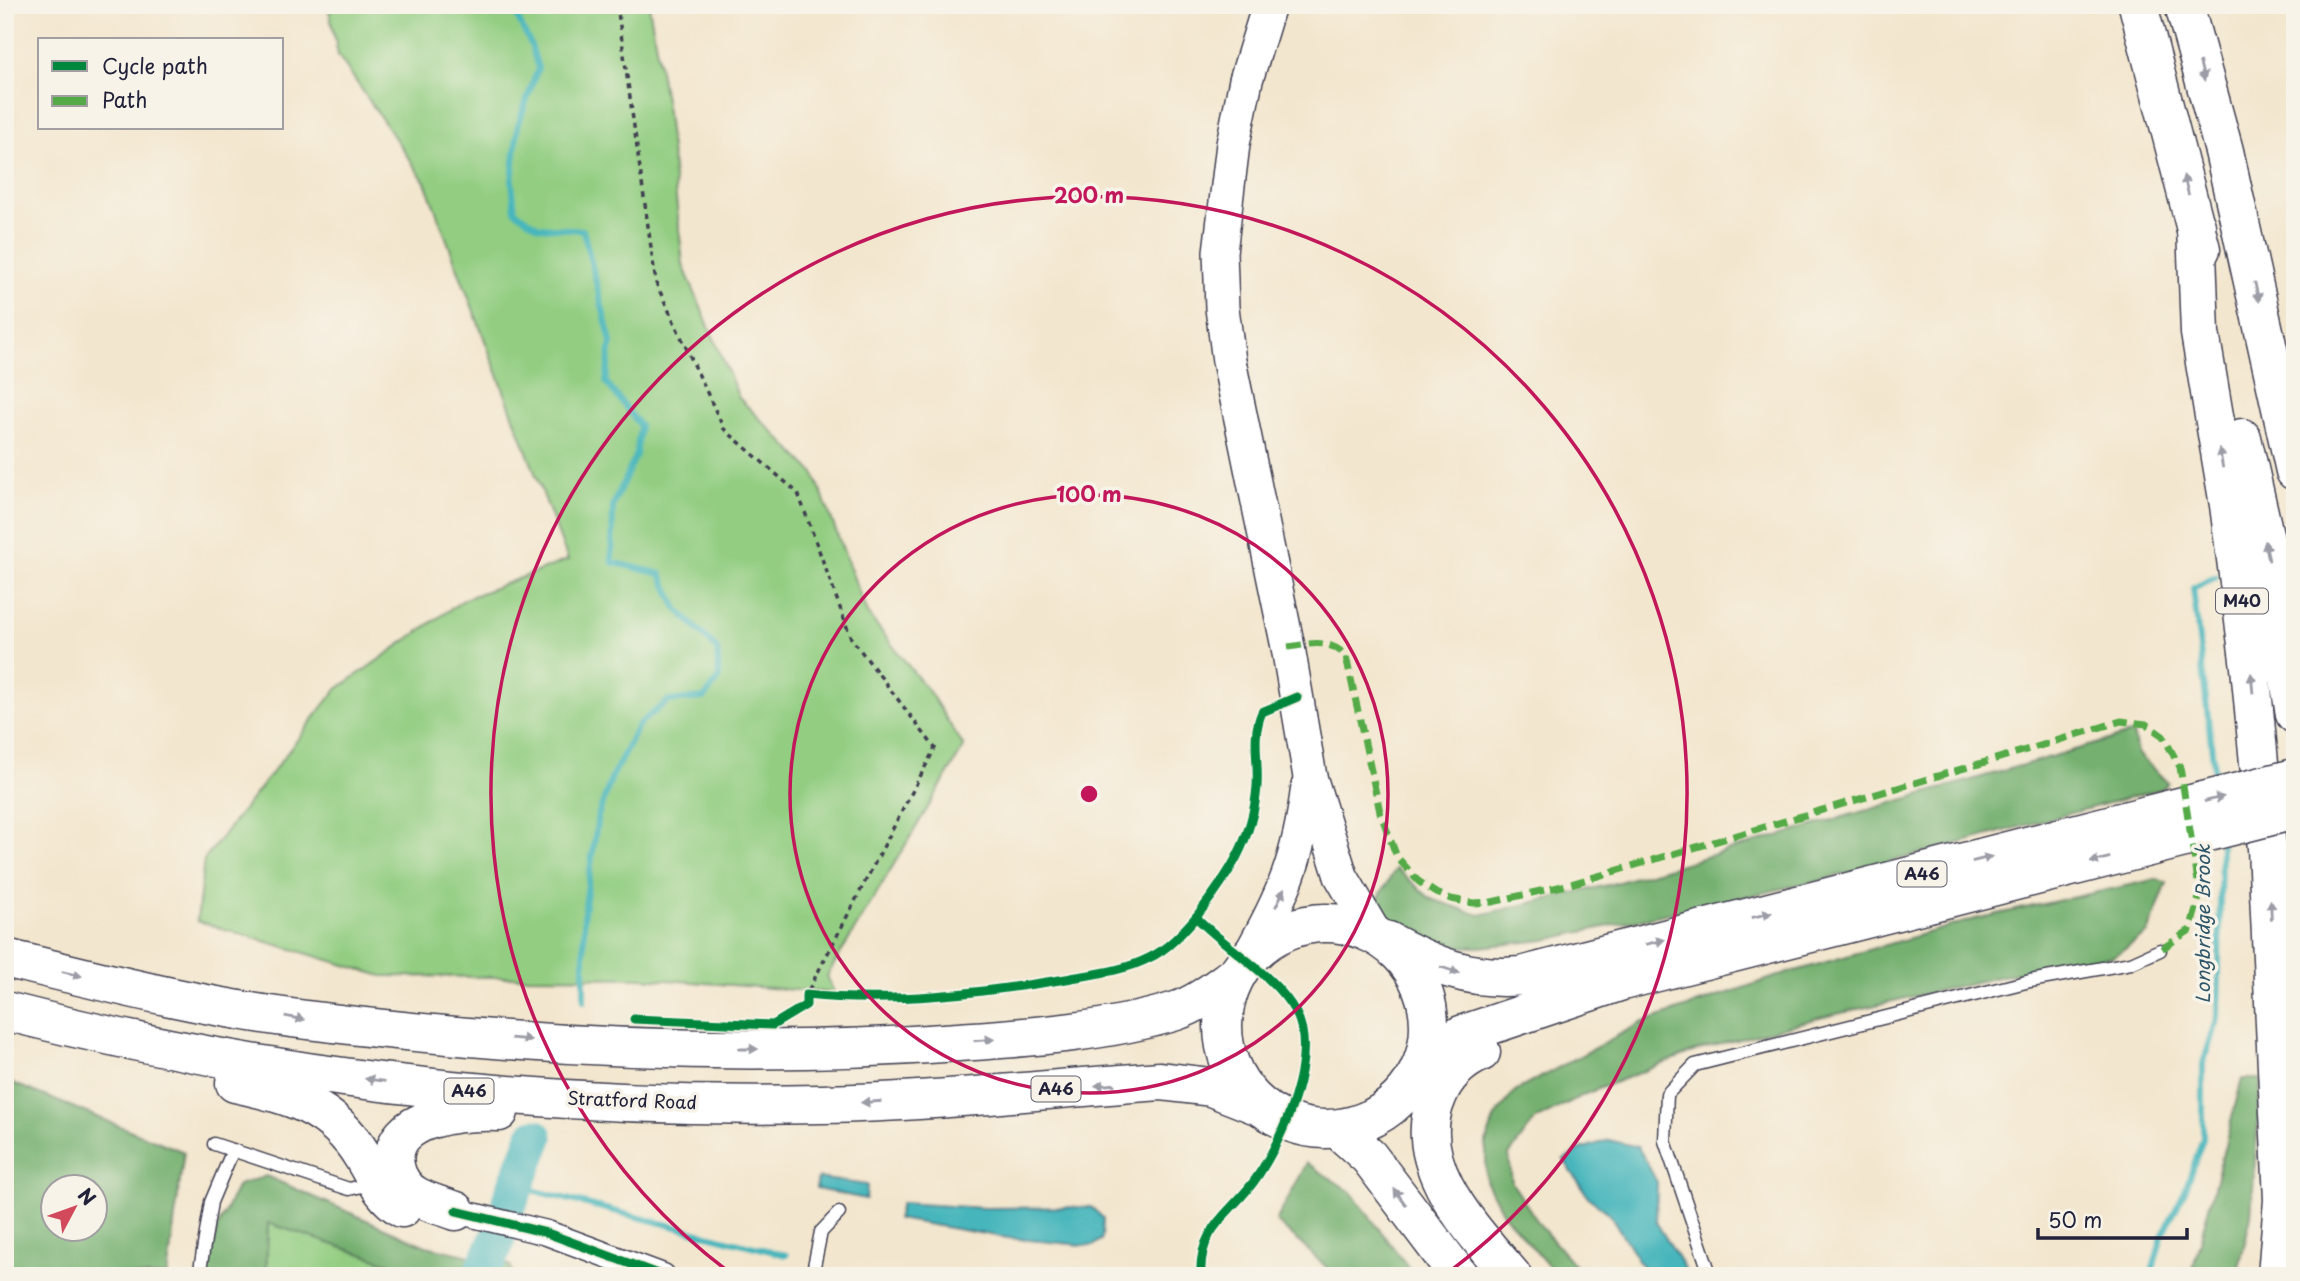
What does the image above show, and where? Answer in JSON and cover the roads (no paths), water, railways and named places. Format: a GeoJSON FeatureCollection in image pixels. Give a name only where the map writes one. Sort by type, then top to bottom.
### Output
{"type":"FeatureCollection","features":[{"type":"Feature","properties":{"kind":"highway","name":"M40"},"geometry":{"type":"LineString","coordinates":[[2138,5],[2196,226],[2267,548],[2295,714]]}},
{"type":"Feature","properties":{"kind":"highway"},"geometry":{"type":"LineString","coordinates":[[2184,5],[2224,151],[2268,339],[2295,471]]}},
{"type":"Feature","properties":{"kind":"highway","name":"M40"},"geometry":{"type":"LineString","coordinates":[[2196,226],[2200,333],[2229,505],[2250,667],[2267,848],[2283,1200],[2277,1276]]}},
{"type":"Feature","properties":{"kind":"highway"},"geometry":{"type":"LineString","coordinates":[[2268,339],[2295,399]]}},
{"type":"Feature","properties":{"kind":"highway","name":"A46"},"geometry":{"type":"LineString","coordinates":[[1418,1076],[1461,1035],[1622,981],[1931,903],[2150,831],[2295,778]]}},
{"type":"Feature","properties":{"kind":"highway","name":"A46"},"geometry":{"type":"LineString","coordinates":[[1382,937],[1428,962],[1466,975],[1521,976],[2150,831],[2295,810]]}},
{"type":"Feature","properties":{"kind":"highway"},"geometry":{"type":"LineString","coordinates":[[1512,1276],[1473,1230],[1449,1195],[1433,1158],[1429,1129],[1432,1109],[1439,1091],[1459,1065],[1494,1047],[1628,1000],[1826,941],[1931,903]]}},
{"type":"Feature","properties":{"kind":"highway"},"geometry":{"type":"LineString","coordinates":[[5,958],[137,989],[305,1020],[548,1042],[747,1049],[915,1045],[1000,1039],[1130,1022],[1180,1010],[1242,967],[1266,943],[1307,925],[1330,922],[1382,937],[1416,982],[1423,1000],[1426,1034],[1409,1137],[1416,1167],[1444,1215],[1495,1276]]}},
{"type":"Feature","properties":{"kind":"highway"},"geometry":{"type":"LineString","coordinates":[[1242,967],[1223,1013],[1223,1036],[1243,1086],[1262,1107],[1294,1121],[1340,1131],[1376,1165],[1459,1276]]}},
{"type":"Feature","properties":{"kind":"highway","name":"Stratford Road"},"geometry":{"type":"LineString","coordinates":[[5,1011],[186,1051],[305,1071],[452,1090],[610,1102],[820,1104],[1160,1081],[1210,1087],[1262,1107]]}},
{"type":"Feature","properties":{"kind":"highway"},"geometry":{"type":"LineString","coordinates":[[5,1022],[89,1049],[278,1092],[372,1105],[614,1115],[820,1104]]}},
{"type":"Feature","properties":{"kind":"highway"},"geometry":{"type":"LineString","coordinates":[[1340,1131],[1381,1114],[1418,1076]]}},
{"type":"Feature","properties":{"kind":"highway"},"geometry":{"type":"LineString","coordinates":[[278,1092],[314,1106],[331,1119],[363,1157],[375,1182],[392,1202],[402,1208],[456,1211]]}},
{"type":"Feature","properties":{"kind":"highway"},"geometry":{"type":"LineString","coordinates":[[456,1211],[415,1196],[408,1190],[396,1170],[394,1158],[398,1143],[417,1124],[471,1111]]}},
{"type":"Feature","properties":{"kind":"highway","name":"M40"},"geometry":{"type":"LineString","coordinates":[[2264,1276],[2278,1117]]}},
{"type":"Feature","properties":{"kind":"main road"},"geometry":{"type":"LineString","coordinates":[[1269,5],[1246,80],[1233,144],[1220,252],[1222,308],[1229,361],[1286,634],[1310,777],[1341,876],[1382,937]]}},
{"type":"Feature","properties":{"kind":"main road"},"geometry":{"type":"LineString","coordinates":[[1242,967],[1284,891],[1298,850],[1310,777]]}},
{"type":"Feature","properties":{"kind":"street"},"geometry":{"type":"LineString","coordinates":[[456,1211],[547,1233],[663,1276]]}},
{"type":"Feature","properties":{"kind":"lane"},"geometry":{"type":"LineString","coordinates":[[1710,1274],[1665,1141],[1667,1094],[1695,1065],[2030,981],[2131,963],[2160,950]]}},
{"type":"Feature","properties":{"kind":"lane"},"geometry":{"type":"LineString","coordinates":[[214,1144],[349,1189],[375,1182]]}},
{"type":"Feature","properties":{"kind":"lane"},"geometry":{"type":"LineString","coordinates":[[199,1276],[211,1202],[233,1150]]}},
{"type":"Feature","properties":{"kind":"lane"},"geometry":{"type":"LineString","coordinates":[[812,1276],[821,1232],[839,1213]]}},
{"type":"Feature","properties":{"kind":"water"},"geometry":{"type":"Polygon","coordinates":[[[1609,1140],[1638,1147],[1657,1182],[1656,1222],[1689,1276],[1648,1276],[1609,1213],[1589,1198],[1564,1160],[1581,1149],[1609,1140]]]}},
{"type":"Feature","properties":{"kind":"water"},"geometry":{"type":"Polygon","coordinates":[[[818,1178],[867,1185],[866,1199],[816,1189],[818,1178]]]}},
{"type":"Feature","properties":{"kind":"water"},"geometry":{"type":"Polygon","coordinates":[[[901,1203],[984,1208],[1091,1207],[1103,1218],[1102,1239],[1093,1246],[1008,1238],[897,1219],[901,1203]]]}},
{"type":"Feature","properties":{"kind":"waterway"},"geometry":{"type":"LineString","coordinates":[[511,5],[531,45],[538,68],[518,125],[512,181],[515,211],[539,227],[583,230],[611,342],[606,382],[640,426],[636,455],[613,505],[612,562],[661,574],[677,609],[717,649],[719,679],[704,698],[668,701],[639,724],[611,779],[598,816],[584,912],[584,1001]]}},
{"type":"Feature","properties":{"kind":"waterway","name":"Longbridge Brook"},"geometry":{"type":"LineString","coordinates":[[2216,577],[2193,588],[2216,786]]}},
{"type":"Feature","properties":{"kind":"waterway","name":"Longbridge Brook"},"geometry":{"type":"LineString","coordinates":[[2151,1276],[2162,1236],[2185,1191],[2203,1138],[2203,1064],[2218,1017],[2221,842]]}},
{"type":"Feature","properties":{"kind":"waterway"},"geometry":{"type":"LineString","coordinates":[[510,1201],[535,1137]]}},
{"type":"Feature","properties":{"kind":"waterway"},"geometry":{"type":"LineString","coordinates":[[516,1186],[786,1255]]}},
{"type":"Feature","properties":{"kind":"waterway"},"geometry":{"type":"LineString","coordinates":[[480,1276],[497,1241]]}}]}
